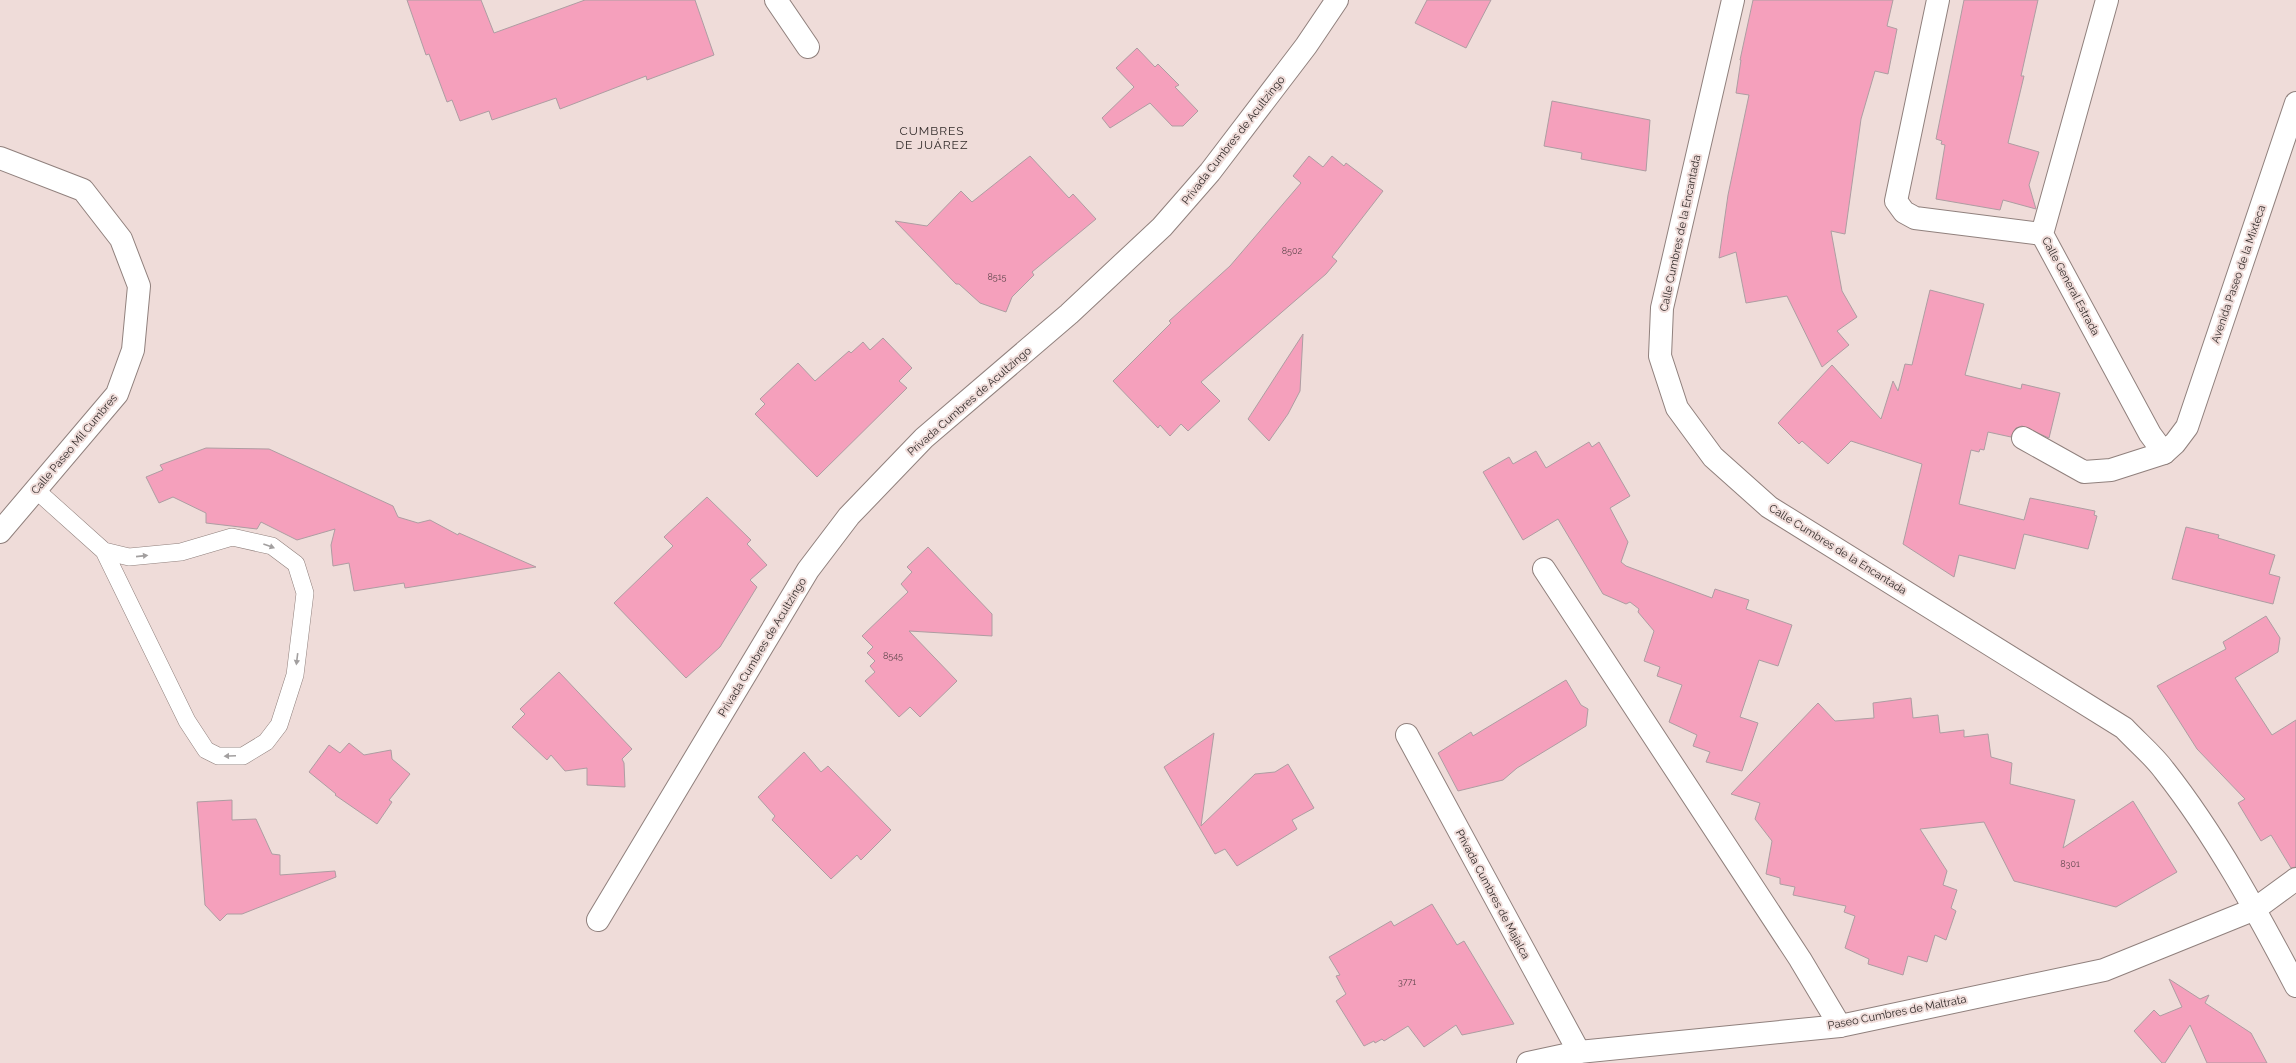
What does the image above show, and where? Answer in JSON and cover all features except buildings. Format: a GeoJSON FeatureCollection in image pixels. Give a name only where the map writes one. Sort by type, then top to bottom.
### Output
{"type":"FeatureCollection","features":[{"type":"Feature","properties":{"kind":"street"},"geometry":{"type":"LineString","coordinates":[[776,0],[808,47]]}},
{"type":"Feature","properties":{"kind":"street","name":"Privada Cumbres de Acultzingo"},"geometry":{"type":"LineString","coordinates":[[598,920],[808,570],[849,516],[924,438],[1069,314],[1162,227],[1210,172],[1306,46],[1337,0]]}},
{"type":"Feature","properties":{"kind":"street","name":"Calle Cumbres de la Encantada"},"geometry":{"type":"LineString","coordinates":[[1733,0],[1662,308],[1660,356],[1677,408],[1713,457],[1769,507],[2124,728],[2164,769],[2202,824],[2255,910],[2296,986]]}},
{"type":"Feature","properties":{"kind":"street"},"geometry":{"type":"LineString","coordinates":[[1938,0],[1896,201],[1904,212],[1915,218],[2042,234]]}},
{"type":"Feature","properties":{"kind":"street","name":"Calle General Estrada"},"geometry":{"type":"LineString","coordinates":[[2108,0],[2042,234],[2150,434],[2169,448]]}},
{"type":"Feature","properties":{"kind":"street","name":"Avenida Paseo de la Mixteca"},"geometry":{"type":"LineString","coordinates":[[2169,448],[2187,427],[2296,103]]}},
{"type":"Feature","properties":{"kind":"street","name":"Calle Paseo Mil Cumbres"},"geometry":{"type":"LineString","coordinates":[[0,158],[83,190],[121,239],[139,286],[133,350],[117,394],[0,532]]}},
{"type":"Feature","properties":{"kind":"street"},"geometry":{"type":"LineString","coordinates":[[2023,438],[2084,472],[2111,470],[2169,448]]}},
{"type":"Feature","properties":{"kind":"street"},"geometry":{"type":"LineString","coordinates":[[1544,569],[1800,960],[1840,1026]]}},
{"type":"Feature","properties":{"kind":"street","name":"Privada Cumbres de Majalca"},"geometry":{"type":"LineString","coordinates":[[1407,735],[1579,1052]]}},
{"type":"Feature","properties":{"kind":"street","name":"Paseo Cumbres de Maltrata"},"geometry":{"type":"LineString","coordinates":[[1528,1063],[1579,1052],[1840,1026],[2104,970],[2255,910],[2296,879]]}},
{"type":"Feature","properties":{"kind":"lane"},"geometry":{"type":"LineString","coordinates":[[36,490],[104,551],[187,721],[206,750],[218,756],[243,756],[266,742],[279,725],[295,675],[305,593],[296,564],[272,546],[232,537],[173,553],[129,557],[104,551]]}},
{"type":"Feature","properties":{"kind":"district","name":"CUMBRES DE JUÁREZ"},"geometry":{"type":"Point","coordinates":[932,138]}}]}
